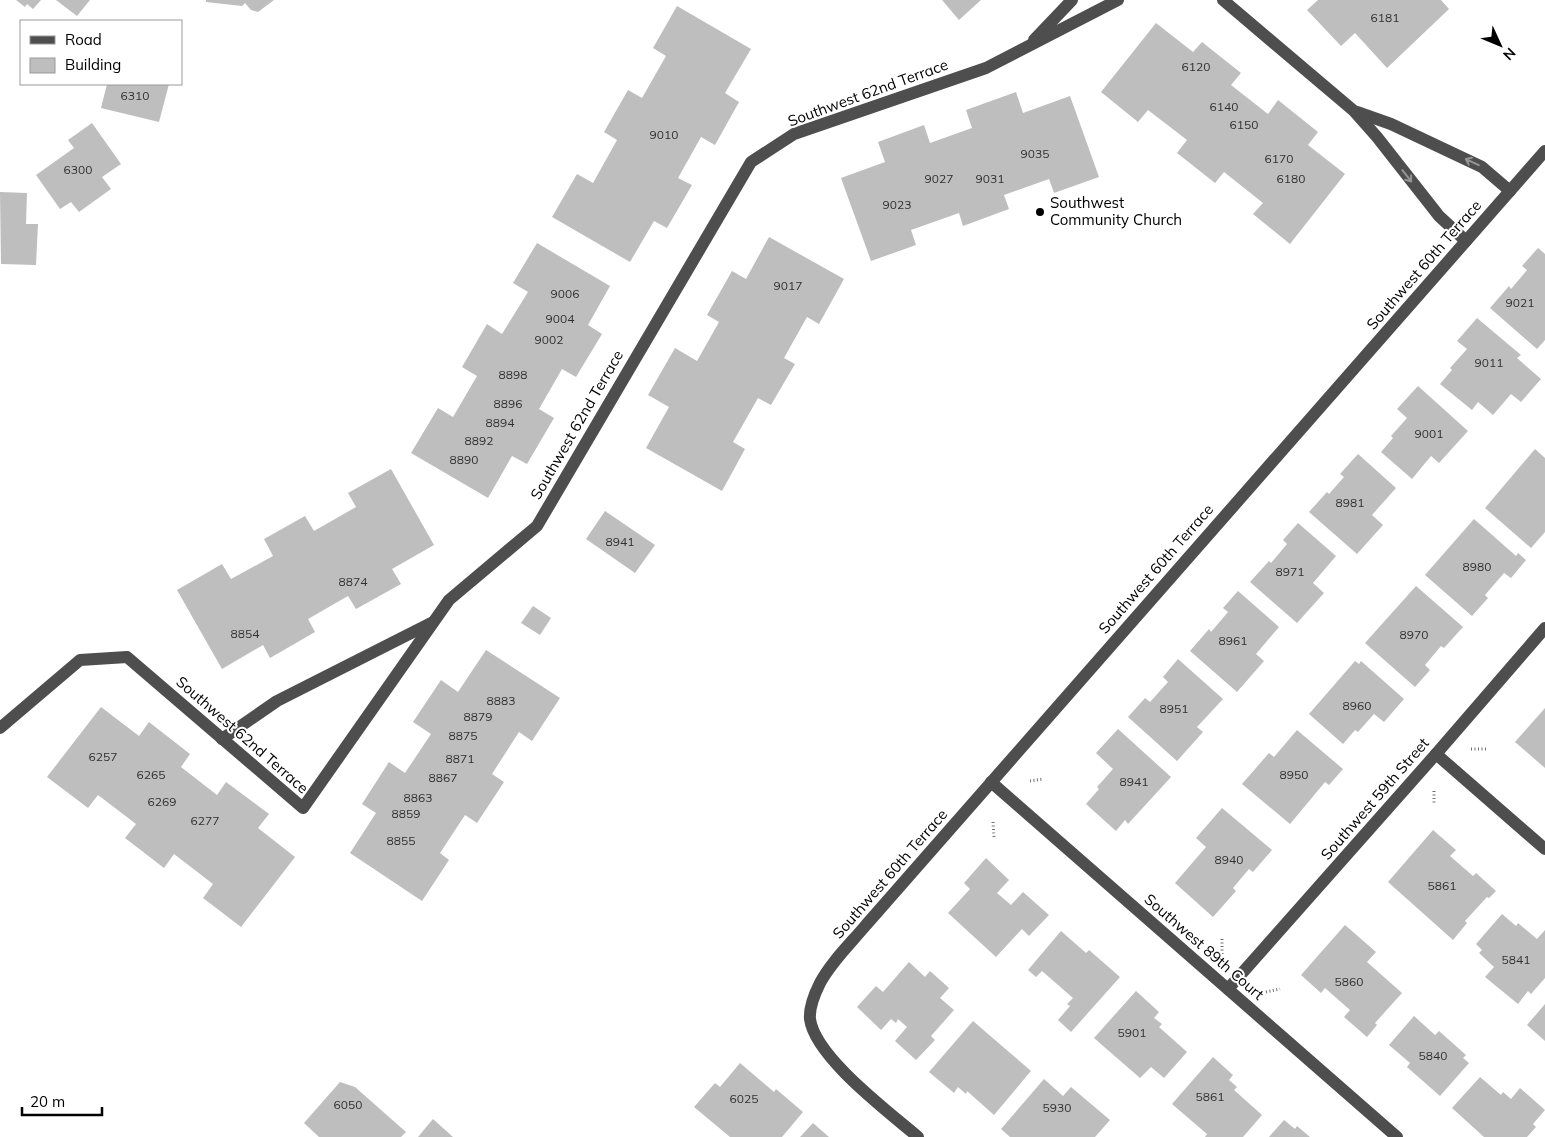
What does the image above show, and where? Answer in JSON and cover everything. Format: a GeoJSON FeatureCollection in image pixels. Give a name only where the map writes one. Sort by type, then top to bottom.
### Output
{"type":"FeatureCollection","features":[{"type":"Feature","properties":{"kind":"street"},"geometry":{"type":"LineString","coordinates":[[1027,47],[1072,0]]}},
{"type":"Feature","properties":{"kind":"street","name":"Southwest 62nd Terrace"},"geometry":{"type":"LineString","coordinates":[[0,728],[80,660],[127,657],[302,808],[449,600],[537,526],[750,162],[794,134],[986,68],[1118,0]]}},
{"type":"Feature","properties":{"kind":"street"},"geometry":{"type":"LineString","coordinates":[[1223,0],[1354,112],[1378,137],[1439,216],[1466,241]]}},
{"type":"Feature","properties":{"kind":"street"},"geometry":{"type":"LineString","coordinates":[[1354,112],[1390,124],[1482,167],[1510,191]]}},
{"type":"Feature","properties":{"kind":"street","name":"Southwest 60th Terrace"},"geometry":{"type":"LineString","coordinates":[[918,1137],[829,1056],[813,1030],[810,1018],[812,1008],[818,989],[833,964],[1545,151]]}},
{"type":"Feature","properties":{"kind":"street"},"geometry":{"type":"LineString","coordinates":[[222,739],[277,700],[435,620]]}},
{"type":"Feature","properties":{"kind":"street","name":"Southwest 59th Street"},"geometry":{"type":"LineString","coordinates":[[1228,990],[1545,628]]}},
{"type":"Feature","properties":{"kind":"street"},"geometry":{"type":"LineString","coordinates":[[1436,754],[1545,849]]}},
{"type":"Feature","properties":{"kind":"street","name":"Southwest 89th Court"},"geometry":{"type":"LineString","coordinates":[[991,782],[1396,1137]]}},
{"type":"Feature","properties":{"kind":"path"},"geometry":{"type":"LineString","coordinates":[[1471,749],[1488,749]]}},
{"type":"Feature","properties":{"kind":"path"},"geometry":{"type":"LineString","coordinates":[[1030,781],[1043,779]]}},
{"type":"Feature","properties":{"kind":"path"},"geometry":{"type":"LineString","coordinates":[[1434,791],[1434,805]]}},
{"type":"Feature","properties":{"kind":"path"},"geometry":{"type":"LineString","coordinates":[[993,822],[994,837]]}},
{"type":"Feature","properties":{"kind":"path"},"geometry":{"type":"LineString","coordinates":[[1222,938],[1222,954]]}},
{"type":"Feature","properties":{"kind":"path"},"geometry":{"type":"LineString","coordinates":[[1266,992],[1280,989]]}},
{"type":"Feature","properties":{"kind":"building"},"geometry":{"type":"Polygon","coordinates":[[[16,0],[41,0],[33,9],[27,4],[25,7],[16,0]]]}},
{"type":"Feature","properties":{"kind":"building"},"geometry":{"type":"Polygon","coordinates":[[[56,0],[90,0],[77,16],[56,0]]]}},
{"type":"Feature","properties":{"kind":"building"},"geometry":{"type":"Polygon","coordinates":[[[206,0],[274,0],[258,12],[251,10],[245,3],[242,6],[206,2],[206,0]]]}},
{"type":"Feature","properties":{"kind":"building"},"geometry":{"type":"Polygon","coordinates":[[[942,0],[981,0],[959,20],[942,0]]]}},
{"type":"Feature","properties":{"kind":"building"},"geometry":{"type":"Polygon","coordinates":[[[1318,0],[1441,0],[1449,9],[1387,68],[1355,33],[1341,46],[1307,10],[1318,0]]]}},
{"type":"Feature","properties":{"kind":"building"},"geometry":{"type":"Polygon","coordinates":[[[677,6],[751,49],[725,93],[739,102],[715,145],[701,137],[678,178],[692,185],[667,228],[654,221],[630,262],[552,217],[577,174],[593,183],[617,140],[604,132],[628,90],[642,98],[666,56],[653,48],[677,6]]]}},
{"type":"Feature","properties":{"kind":"building"},"geometry":{"type":"Polygon","coordinates":[[[1156,23],[1193,52],[1202,42],[1241,73],[1231,85],[1268,114],[1278,100],[1318,132],[1308,145],[1345,174],[1290,244],[1253,214],[1263,203],[1224,172],[1215,183],[1177,153],[1187,140],[1148,110],[1138,122],[1101,92],[1156,23]]]}},
{"type":"Feature","properties":{"kind":"building"},"geometry":{"type":"Polygon","coordinates":[[[107,85],[169,85],[159,122],[101,108],[107,85]]]}},
{"type":"Feature","properties":{"kind":"building"},"geometry":{"type":"Polygon","coordinates":[[[1016,92],[1023,113],[1070,96],[1099,177],[1054,193],[1049,179],[1004,195],[1009,209],[963,226],[959,213],[911,230],[916,245],[871,261],[841,178],[885,162],[878,142],[924,125],[930,143],[972,128],[966,110],[1016,92]]]}},
{"type":"Feature","properties":{"kind":"building"},"geometry":{"type":"Polygon","coordinates":[[[92,123],[121,164],[102,177],[111,189],[79,212],[71,202],[60,209],[36,175],[74,148],[68,140],[92,123]]]}},
{"type":"Feature","properties":{"kind":"building"},"geometry":{"type":"Polygon","coordinates":[[[0,192],[27,193],[26,224],[38,224],[36,265],[1,264],[0,192]]]}},
{"type":"Feature","properties":{"kind":"building"},"geometry":{"type":"Polygon","coordinates":[[[769,237],[844,279],[819,324],[807,317],[784,358],[795,364],[771,405],[758,398],[733,442],[745,449],[722,491],[646,448],[669,407],[648,395],[675,348],[697,361],[719,322],[707,315],[732,271],[746,279],[769,237]]]}},
{"type":"Feature","properties":{"kind":"building"},"geometry":{"type":"Polygon","coordinates":[[[537,243],[610,286],[588,325],[602,334],[576,377],[562,369],[539,409],[554,418],[527,464],[512,456],[488,498],[411,453],[438,408],[453,417],[477,376],[462,367],[487,324],[502,334],[528,292],[513,283],[537,243]]]}},
{"type":"Feature","properties":{"kind":"building"},"geometry":{"type":"Polygon","coordinates":[[[1538,248],[1545,254],[1545,340],[1537,349],[1490,308],[1509,286],[1511,289],[1527,270],[1522,266],[1538,248]]]}},
{"type":"Feature","properties":{"kind":"building"},"geometry":{"type":"Polygon","coordinates":[[[1477,318],[1521,355],[1517,358],[1541,379],[1521,402],[1511,394],[1493,415],[1478,402],[1472,410],[1440,384],[1452,370],[1450,368],[1467,349],[1457,341],[1477,318]]]}},
{"type":"Feature","properties":{"kind":"building"},"geometry":{"type":"Polygon","coordinates":[[[1418,386],[1468,431],[1439,463],[1431,456],[1412,479],[1381,452],[1393,438],[1391,436],[1407,418],[1397,409],[1418,386]]]}},
{"type":"Feature","properties":{"kind":"building"},"geometry":{"type":"Polygon","coordinates":[[[1535,449],[1545,458],[1545,532],[1531,548],[1485,508],[1535,449]]]}},
{"type":"Feature","properties":{"kind":"building"},"geometry":{"type":"Polygon","coordinates":[[[1358,454],[1396,488],[1372,515],[1383,525],[1357,554],[1309,512],[1344,477],[1340,474],[1358,454]]]}},
{"type":"Feature","properties":{"kind":"building"},"geometry":{"type":"Polygon","coordinates":[[[391,469],[434,545],[392,569],[401,584],[356,609],[348,596],[308,619],[315,632],[270,658],[263,645],[222,669],[177,590],[222,564],[231,579],[273,556],[264,539],[305,516],[314,531],[356,507],[348,493],[391,469]]]}},
{"type":"Feature","properties":{"kind":"building"},"geometry":{"type":"Polygon","coordinates":[[[605,511],[655,545],[635,573],[586,539],[605,511]]]}},
{"type":"Feature","properties":{"kind":"building"},"geometry":{"type":"Polygon","coordinates":[[[1474,519],[1516,556],[1518,553],[1526,560],[1511,578],[1504,573],[1485,595],[1488,598],[1472,616],[1425,575],[1474,519]]]}},
{"type":"Feature","properties":{"kind":"building"},"geometry":{"type":"Polygon","coordinates":[[[1298,523],[1336,556],[1313,583],[1324,593],[1297,623],[1250,582],[1269,561],[1271,563],[1287,544],[1283,540],[1298,523]]]}},
{"type":"Feature","properties":{"kind":"building"},"geometry":{"type":"Polygon","coordinates":[[[1416,586],[1463,627],[1444,648],[1441,646],[1425,665],[1430,670],[1415,687],[1365,643],[1416,586]]]}},
{"type":"Feature","properties":{"kind":"building"},"geometry":{"type":"Polygon","coordinates":[[[1238,591],[1279,627],[1256,654],[1264,661],[1237,692],[1190,651],[1209,629],[1211,632],[1228,612],[1223,608],[1238,591]]]}},
{"type":"Feature","properties":{"kind":"building"},"geometry":{"type":"Polygon","coordinates":[[[533,606],[551,618],[540,635],[521,623],[533,606]]]}},
{"type":"Feature","properties":{"kind":"building"},"geometry":{"type":"Polygon","coordinates":[[[486,650],[560,698],[532,741],[519,732],[492,774],[504,782],[477,823],[465,815],[440,853],[449,860],[422,901],[350,853],[376,813],[362,804],[389,762],[405,773],[431,734],[413,722],[441,680],[458,692],[486,650]]]}},
{"type":"Feature","properties":{"kind":"building"},"geometry":{"type":"Polygon","coordinates":[[[1178,659],[1223,699],[1197,727],[1203,732],[1177,761],[1128,717],[1145,698],[1150,702],[1168,682],[1163,677],[1178,659]]]}},
{"type":"Feature","properties":{"kind":"building"},"geometry":{"type":"Polygon","coordinates":[[[1355,661],[1359,664],[1361,661],[1404,699],[1384,722],[1374,714],[1358,732],[1355,730],[1343,744],[1309,714],[1355,661]]]}},
{"type":"Feature","properties":{"kind":"building"},"geometry":{"type":"Polygon","coordinates":[[[101,707],[139,736],[149,722],[190,754],[181,767],[217,795],[226,782],[269,814],[258,828],[295,857],[241,927],[203,898],[213,884],[174,854],[164,868],[125,838],[136,824],[98,795],[88,808],[47,777],[101,707]]]}},
{"type":"Feature","properties":{"kind":"building"},"geometry":{"type":"Polygon","coordinates":[[[1545,708],[1545,768],[1515,742],[1545,708]]]}},
{"type":"Feature","properties":{"kind":"building"},"geometry":{"type":"Polygon","coordinates":[[[1118,729],[1171,777],[1128,824],[1125,820],[1116,831],[1086,804],[1099,789],[1097,787],[1113,769],[1096,753],[1118,729]]]}},
{"type":"Feature","properties":{"kind":"building"},"geometry":{"type":"Polygon","coordinates":[[[1297,730],[1343,769],[1329,785],[1325,782],[1290,824],[1242,784],[1269,753],[1274,757],[1297,730]]]}},
{"type":"Feature","properties":{"kind":"building"},"geometry":{"type":"Polygon","coordinates":[[[1222,808],[1272,850],[1253,872],[1249,869],[1233,888],[1236,891],[1213,917],[1175,883],[1206,847],[1196,838],[1222,808]]]}},
{"type":"Feature","properties":{"kind":"building"},"geometry":{"type":"Polygon","coordinates":[[[1433,830],[1456,850],[1450,856],[1473,876],[1476,873],[1496,891],[1489,898],[1487,897],[1465,921],[1467,923],[1453,940],[1388,882],[1433,830]]]}},
{"type":"Feature","properties":{"kind":"building"},"geometry":{"type":"Polygon","coordinates":[[[986,858],[1009,880],[997,893],[1011,905],[1023,892],[1049,915],[1029,936],[1022,929],[996,957],[948,913],[970,889],[964,883],[986,858]]]}},
{"type":"Feature","properties":{"kind":"building"},"geometry":{"type":"Polygon","coordinates":[[[1502,914],[1516,926],[1518,923],[1537,939],[1545,930],[1545,978],[1531,994],[1528,991],[1518,1004],[1485,977],[1494,967],[1479,953],[1482,950],[1476,944],[1502,914]]]}},
{"type":"Feature","properties":{"kind":"building"},"geometry":{"type":"Polygon","coordinates":[[[1345,925],[1376,952],[1367,962],[1402,993],[1375,1023],[1377,1025],[1367,1037],[1344,1017],[1350,1010],[1325,988],[1321,993],[1301,975],[1345,925]]]}},
{"type":"Feature","properties":{"kind":"building"},"geometry":{"type":"Polygon","coordinates":[[[1061,931],[1086,953],[1089,950],[1120,977],[1071,1032],[1058,1020],[1070,1006],[1067,1004],[1073,998],[1042,971],[1036,977],[1028,970],[1061,931]]]}},
{"type":"Feature","properties":{"kind":"building"},"geometry":{"type":"Polygon","coordinates":[[[909,962],[925,977],[930,971],[949,988],[940,998],[954,1010],[931,1036],[935,1040],[916,1060],[895,1041],[907,1027],[898,1019],[896,1023],[891,1019],[881,1030],[857,1007],[876,986],[883,992],[909,962]]]}},
{"type":"Feature","properties":{"kind":"building"},"geometry":{"type":"Polygon","coordinates":[[[1136,991],[1159,1012],[1154,1018],[1162,1024],[1159,1027],[1187,1052],[1164,1078],[1151,1067],[1140,1078],[1094,1038],[1136,991]]]}},
{"type":"Feature","properties":{"kind":"building"},"geometry":{"type":"Polygon","coordinates":[[[1545,1004],[1545,1041],[1527,1025],[1545,1004]]]}},
{"type":"Feature","properties":{"kind":"building"},"geometry":{"type":"Polygon","coordinates":[[[1414,1016],[1435,1035],[1439,1031],[1466,1055],[1463,1058],[1469,1063],[1440,1096],[1407,1067],[1410,1063],[1389,1045],[1414,1016]]]}},
{"type":"Feature","properties":{"kind":"building"},"geometry":{"type":"Polygon","coordinates":[[[973,1021],[1031,1071],[994,1115],[967,1091],[966,1094],[958,1087],[954,1093],[929,1072],[973,1021]]]}},
{"type":"Feature","properties":{"kind":"building"},"geometry":{"type":"Polygon","coordinates":[[[1213,1057],[1233,1075],[1229,1080],[1237,1087],[1234,1090],[1262,1115],[1243,1137],[1205,1137],[1207,1134],[1172,1104],[1213,1057]]]}},
{"type":"Feature","properties":{"kind":"building"},"geometry":{"type":"Polygon","coordinates":[[[740,1063],[774,1092],[776,1089],[803,1112],[782,1137],[730,1137],[694,1107],[715,1083],[720,1087],[740,1063]]]}},
{"type":"Feature","properties":{"kind":"building"},"geometry":{"type":"Polygon","coordinates":[[[1480,1077],[1501,1095],[1503,1092],[1511,1099],[1520,1088],[1545,1110],[1533,1124],[1536,1127],[1527,1137],[1484,1137],[1452,1108],[1480,1077]]]}},
{"type":"Feature","properties":{"kind":"building"},"geometry":{"type":"Polygon","coordinates":[[[1044,1079],[1063,1096],[1071,1087],[1110,1120],[1095,1137],[1010,1137],[1001,1129],[1044,1079]]]}},
{"type":"Feature","properties":{"kind":"building"},"geometry":{"type":"Polygon","coordinates":[[[340,1082],[355,1087],[406,1132],[401,1137],[319,1137],[304,1123],[340,1082]]]}},
{"type":"Feature","properties":{"kind":"building"},"geometry":{"type":"Polygon","coordinates":[[[433,1119],[453,1137],[418,1137],[433,1119]]]}},
{"type":"Feature","properties":{"kind":"building"},"geometry":{"type":"Polygon","coordinates":[[[1284,1120],[1295,1129],[1297,1126],[1310,1137],[1269,1137],[1284,1120]]]}},
{"type":"Feature","properties":{"kind":"building"},"geometry":{"type":"Polygon","coordinates":[[[813,1123],[829,1137],[800,1137],[813,1123]]]}},
{"type":"Feature","properties":{"kind":"place","name":"Southwest Community Church"},"geometry":{"type":"Point","coordinates":[1040,212]}}]}
